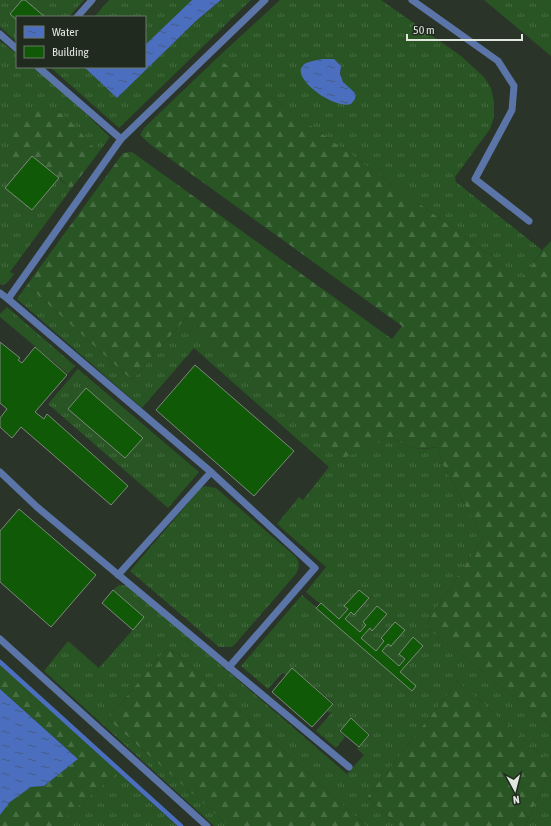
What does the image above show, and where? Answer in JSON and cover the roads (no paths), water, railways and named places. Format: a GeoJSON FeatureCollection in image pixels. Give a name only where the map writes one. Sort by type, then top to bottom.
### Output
{"type":"FeatureCollection","features":[{"type":"Feature","properties":{"kind":"lane"},"geometry":{"type":"LineString","coordinates":[[78,16],[92,0]]}},
{"type":"Feature","properties":{"kind":"lane"},"geometry":{"type":"LineString","coordinates":[[8,299],[121,139],[265,0]]}},
{"type":"Feature","properties":{"kind":"lane"},"geometry":{"type":"LineString","coordinates":[[412,0],[498,61],[514,86],[512,110],[475,179],[529,221]]}},
{"type":"Feature","properties":{"kind":"lane"},"geometry":{"type":"LineString","coordinates":[[0,34],[16,48]]}},
{"type":"Feature","properties":{"kind":"lane"},"geometry":{"type":"LineString","coordinates":[[39,68],[121,139]]}},
{"type":"Feature","properties":{"kind":"lane"},"geometry":{"type":"LineString","coordinates":[[0,293],[211,472],[315,568],[229,667]]}},
{"type":"Feature","properties":{"kind":"lane"},"geometry":{"type":"LineString","coordinates":[[0,472],[37,507],[349,767]]}},
{"type":"Feature","properties":{"kind":"lane"},"geometry":{"type":"LineString","coordinates":[[118,575],[211,472]]}},
{"type":"Feature","properties":{"kind":"lane"},"geometry":{"type":"LineString","coordinates":[[0,639],[207,826]]}},
{"type":"Feature","properties":{"kind":"water"},"geometry":{"type":"Polygon","coordinates":[[[192,0],[221,0],[197,20],[117,98],[85,68],[146,68],[146,44],[192,0]]]}},
{"type":"Feature","properties":{"kind":"water"},"geometry":{"type":"Polygon","coordinates":[[[322,59],[334,59],[341,66],[340,74],[343,82],[355,93],[355,99],[351,104],[333,102],[323,97],[306,82],[302,75],[301,68],[306,63],[322,59]]]}},
{"type":"Feature","properties":{"kind":"water"},"geometry":{"type":"Polygon","coordinates":[[[0,689],[78,759],[44,786],[31,787],[10,802],[0,815],[0,689]]]}},
{"type":"Feature","properties":{"kind":"waterway"},"geometry":{"type":"LineString","coordinates":[[0,662],[181,826]]}}]}
